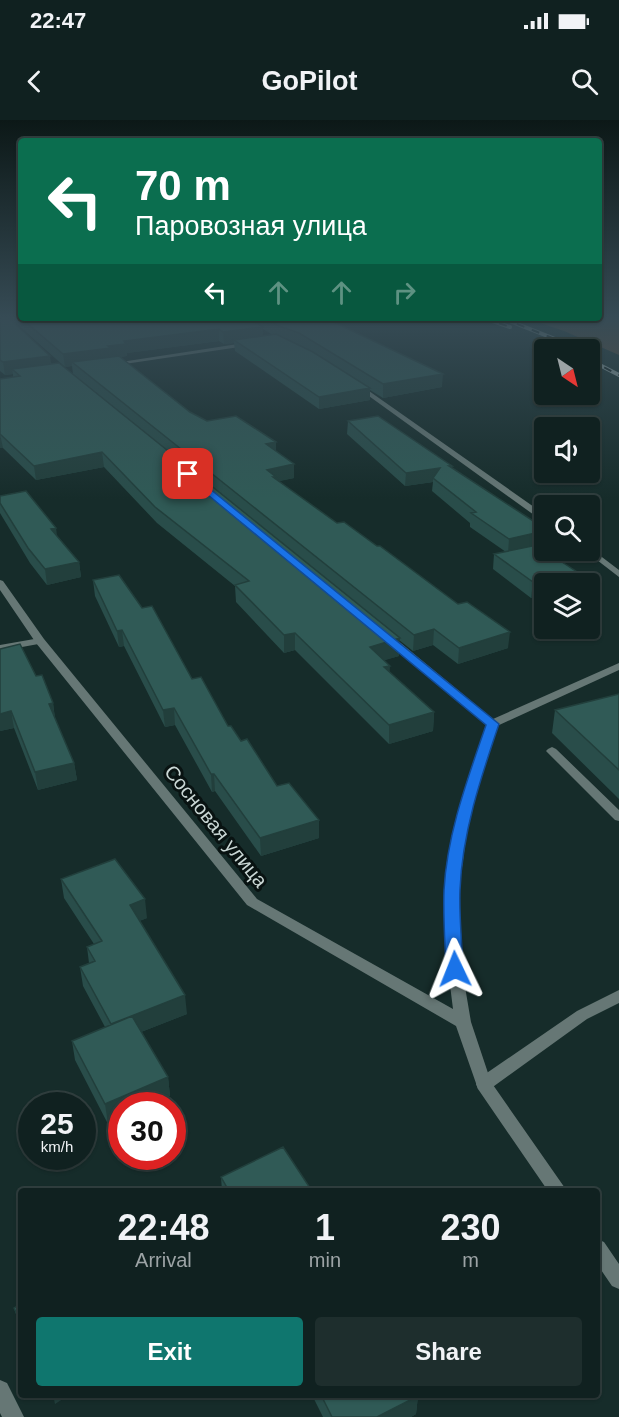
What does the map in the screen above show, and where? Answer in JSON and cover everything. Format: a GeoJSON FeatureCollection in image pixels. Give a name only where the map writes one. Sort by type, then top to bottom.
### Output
{"type":"FeatureCollection","features":[{"type":"Feature","properties":{"kind":"street"},"geometry":{"type":"LineString","coordinates":[[353,383],[534,511]]}},
{"type":"Feature","properties":{"kind":"street"},"geometry":{"type":"LineString","coordinates":[[600,559],[619,574]]}},
{"type":"Feature","properties":{"kind":"street","name":"Сосновая улица"},"geometry":{"type":"LineString","coordinates":[[0,583],[40,641],[252,902],[463,1022]]}},
{"type":"Feature","properties":{"kind":"street"},"geometry":{"type":"LineString","coordinates":[[383,634],[492,724]]}},
{"type":"Feature","properties":{"kind":"street"},"geometry":{"type":"LineString","coordinates":[[0,648],[40,641]]}},
{"type":"Feature","properties":{"kind":"street"},"geometry":{"type":"LineString","coordinates":[[556,1188],[484,1084],[463,1022],[455,969],[452,889],[462,824],[492,724],[619,666]]}},
{"type":"Feature","properties":{"kind":"street"},"geometry":{"type":"LineString","coordinates":[[552,751],[619,818]]}},
{"type":"Feature","properties":{"kind":"street"},"geometry":{"type":"LineString","coordinates":[[484,1084],[582,1015],[619,996]]}},
{"type":"Feature","properties":{"kind":"street"},"geometry":{"type":"LineString","coordinates":[[600,1252],[619,1280]]}},
{"type":"Feature","properties":{"kind":"street"},"geometry":{"type":"LineString","coordinates":[[0,1390],[13,1417]]}},
{"type":"Feature","properties":{"kind":"building"},"geometry":{"type":"Polygon","coordinates":[[[77,378],[400,638],[370,647],[390,666],[384,667],[434,712],[389,725],[295,633],[284,635],[235,585],[249,581],[155,507],[102,452],[34,466],[0,434],[0,379],[77,378]]]}},
{"type":"Feature","properties":{"kind":"building"},"geometry":{"type":"Polygon","coordinates":[[[91,378],[146,378],[190,412],[207,421],[236,416],[276,442],[266,444],[294,464],[267,470],[276,477],[273,477],[337,523],[344,522],[380,546],[458,604],[467,602],[510,632],[459,648],[434,629],[414,635],[91,378]]]}},
{"type":"Feature","properties":{"kind":"building"},"geometry":{"type":"Polygon","coordinates":[[[290,378],[353,378],[370,388],[319,397],[290,378]]]}},
{"type":"Feature","properties":{"kind":"building"},"geometry":{"type":"Polygon","coordinates":[[[372,378],[422,378],[383,384],[372,378]]]}},
{"type":"Feature","properties":{"kind":"building"},"geometry":{"type":"Polygon","coordinates":[[[378,416],[534,521],[534,533],[509,539],[471,513],[476,512],[433,478],[440,468],[406,473],[348,421],[378,416]]]}},
{"type":"Feature","properties":{"kind":"building"},"geometry":{"type":"Polygon","coordinates":[[[26,491],[56,528],[51,529],[79,562],[45,569],[28,548],[0,503],[0,496],[26,491]]]}},
{"type":"Feature","properties":{"kind":"building"},"geometry":{"type":"Polygon","coordinates":[[[534,546],[534,561],[561,561],[577,572],[534,573],[533,582],[494,554],[534,546]]]}},
{"type":"Feature","properties":{"kind":"building"},"geometry":{"type":"Polygon","coordinates":[[[119,575],[142,608],[152,606],[192,679],[201,677],[228,726],[231,726],[241,741],[247,739],[277,786],[289,783],[319,820],[260,838],[214,774],[211,774],[174,708],[163,710],[122,630],[117,631],[93,580],[119,575]]]}},
{"type":"Feature","properties":{"kind":"building"},"geometry":{"type":"Polygon","coordinates":[[[20,644],[36,676],[42,675],[53,703],[49,704],[74,763],[35,772],[11,711],[0,714],[0,649],[20,644]]]}},
{"type":"Feature","properties":{"kind":"building"},"geometry":{"type":"Polygon","coordinates":[[[619,694],[619,770],[555,710],[619,694]]]}},
{"type":"Feature","properties":{"kind":"building"},"geometry":{"type":"Polygon","coordinates":[[[115,859],[145,899],[130,905],[185,995],[111,1024],[80,967],[95,961],[87,947],[102,941],[61,879],[115,859]]]}},
{"type":"Feature","properties":{"kind":"building"},"geometry":{"type":"Polygon","coordinates":[[[132,1016],[168,1077],[133,1092],[108,1092],[108,1103],[105,1104],[72,1041],[132,1016]]]}},
{"type":"Feature","properties":{"kind":"building"},"geometry":{"type":"Polygon","coordinates":[[[283,1147],[310,1188],[227,1188],[221,1177],[283,1147]]]}},
{"type":"Feature","properties":{"kind":"building"},"geometry":{"type":"Polygon","coordinates":[[[322,1398],[414,1398],[377,1417],[332,1417],[322,1398]]]}},
{"type":"Feature","properties":{"kind":"route"},"geometry":{"type":"LineString","coordinates":[[188,474],[492,724],[462,824],[452,889],[455,969]]}}]}
